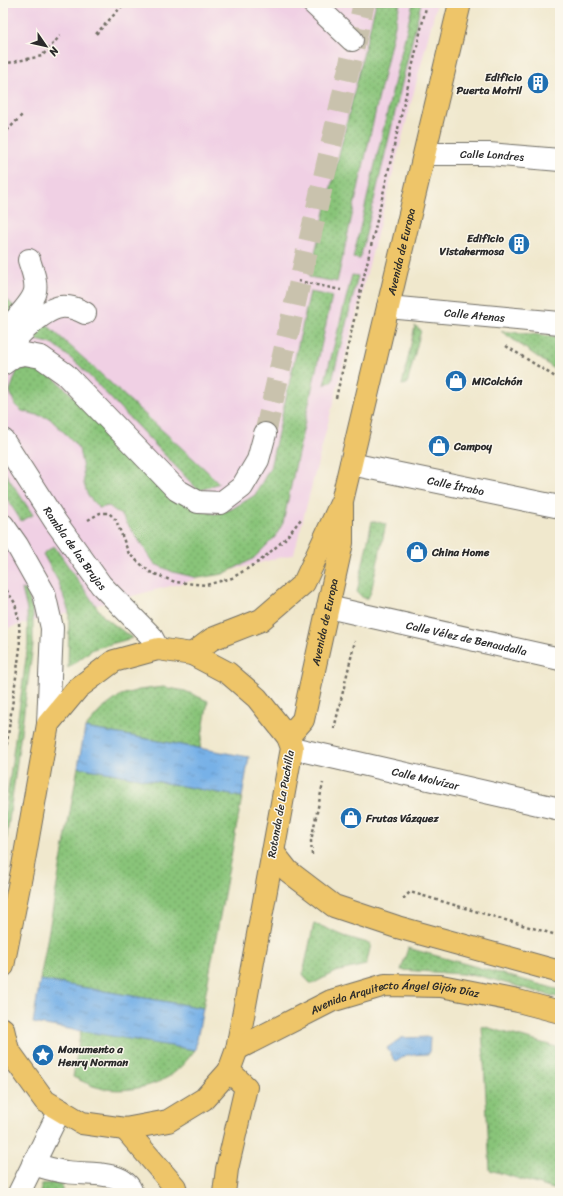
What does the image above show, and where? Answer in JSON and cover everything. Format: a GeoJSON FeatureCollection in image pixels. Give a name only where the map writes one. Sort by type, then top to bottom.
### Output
{"type":"FeatureCollection","features":[{"type":"Feature","properties":{"kind":"main road","name":"Avenida de Europa"},"geometry":{"type":"LineString","coordinates":[[192,654],[212,639],[261,620],[304,583],[342,501],[460,3]]}},
{"type":"Feature","properties":{"kind":"main road","name":"Avenida de Europa"},"geometry":{"type":"LineString","coordinates":[[290,742],[303,720],[342,543],[342,501]]}},
{"type":"Feature","properties":{"kind":"main road","name":"Rotonda de La Puchilla"},"geometry":{"type":"LineString","coordinates":[[3,966],[23,866],[48,724],[78,688],[114,660],[158,649],[192,654],[228,673],[256,698],[290,742],[273,852],[237,1049],[229,1071],[204,1099],[168,1121],[125,1129],[82,1123],[45,1101],[6,1049],[3,1029]]}},
{"type":"Feature","properties":{"kind":"main road"},"geometry":{"type":"LineString","coordinates":[[273,852],[288,871],[334,906],[397,927],[560,972]]}},
{"type":"Feature","properties":{"kind":"main road"},"geometry":{"type":"LineString","coordinates":[[3,896],[23,866]]}},
{"type":"Feature","properties":{"kind":"main road","name":"Avenida Arquitecto Ángel Gijón Díaz"},"geometry":{"type":"LineString","coordinates":[[237,1049],[332,1001],[385,985],[441,986],[518,1001],[560,1012]]}},
{"type":"Feature","properties":{"kind":"main road"},"geometry":{"type":"LineString","coordinates":[[224,1193],[246,1087],[229,1071]]}},
{"type":"Feature","properties":{"kind":"main road"},"geometry":{"type":"LineString","coordinates":[[125,1129],[175,1186],[176,1193]]}},
{"type":"Feature","properties":{"kind":"street"},"geometry":{"type":"LineString","coordinates":[[313,3],[352,40]]}},
{"type":"Feature","properties":{"kind":"street","name":"Calle Londres"},"geometry":{"type":"LineString","coordinates":[[425,154],[489,154],[560,160]]}},
{"type":"Feature","properties":{"kind":"street"},"geometry":{"type":"LineString","coordinates":[[3,333],[26,307],[35,292],[35,280],[29,260]]}},
{"type":"Feature","properties":{"kind":"street"},"geometry":{"type":"LineString","coordinates":[[3,358],[4,354],[17,338],[35,320],[48,311],[59,307],[71,307],[85,313]]}},
{"type":"Feature","properties":{"kind":"street","name":"Calle Atenas"},"geometry":{"type":"LineString","coordinates":[[388,307],[560,323]]}},
{"type":"Feature","properties":{"kind":"street"},"geometry":{"type":"LineString","coordinates":[[3,364],[14,356],[25,354],[41,357],[65,374],[177,490],[198,502],[222,503],[242,487],[258,460],[265,434]]}},
{"type":"Feature","properties":{"kind":"street","name":"Rambla de las Brujas"},"geometry":{"type":"LineString","coordinates":[[3,440],[66,536],[101,585],[151,636],[158,649]]}},
{"type":"Feature","properties":{"kind":"street","name":"Calle Ítrabo"},"geometry":{"type":"LineString","coordinates":[[351,464],[560,507]]}},
{"type":"Feature","properties":{"kind":"street"},"geometry":{"type":"LineString","coordinates":[[3,525],[17,544],[44,593],[52,628],[48,724]]}},
{"type":"Feature","properties":{"kind":"street","name":"Calle Vélez de Benaudalla"},"geometry":{"type":"LineString","coordinates":[[328,606],[560,659]]}},
{"type":"Feature","properties":{"kind":"street","name":"Calle Molvízar"},"geometry":{"type":"LineString","coordinates":[[290,742],[560,809]]}},
{"type":"Feature","properties":{"kind":"street"},"geometry":{"type":"LineString","coordinates":[[19,1193],[60,1110]]}},
{"type":"Feature","properties":{"kind":"street"},"geometry":{"type":"LineString","coordinates":[[33,1164],[65,1172],[117,1177],[127,1183],[132,1193]]}},
{"type":"Feature","properties":{"kind":"path"},"geometry":{"type":"LineString","coordinates":[[96,34],[125,3]]}},
{"type":"Feature","properties":{"kind":"path"},"geometry":{"type":"LineString","coordinates":[[335,401],[427,3]]}},
{"type":"Feature","properties":{"kind":"path"},"geometry":{"type":"LineString","coordinates":[[3,64],[42,56],[60,36]]}},
{"type":"Feature","properties":{"kind":"path"},"geometry":{"type":"LineString","coordinates":[[3,135],[23,114]]}},
{"type":"Feature","properties":{"kind":"path"},"geometry":{"type":"LineString","coordinates":[[298,282],[341,290]]}},
{"type":"Feature","properties":{"kind":"path"},"geometry":{"type":"LineString","coordinates":[[66,536],[100,513],[109,513],[116,520],[129,554],[150,572],[175,582],[206,584],[232,578],[260,560],[285,539],[302,519]]}},
{"type":"Feature","properties":{"kind":"path"},"geometry":{"type":"LineString","coordinates":[[3,585],[15,603],[19,622],[20,648],[3,772]]}},
{"type":"Feature","properties":{"kind":"path"},"geometry":{"type":"LineString","coordinates":[[3,632],[7,646],[3,669]]}},
{"type":"Feature","properties":{"kind":"path"},"geometry":{"type":"LineString","coordinates":[[397,927],[402,900],[410,892],[560,936]]}},
{"type":"Feature","properties":{"kind":"shaded area"},"geometry":{"type":"Polygon","coordinates":[[[3,3],[437,3],[294,554],[4,629],[3,631],[3,3]]]}},
{"type":"Feature","properties":{"kind":"green space"},"geometry":{"type":"Polygon","coordinates":[[[376,3],[400,3],[337,282],[309,277],[376,3]]]}},
{"type":"Feature","properties":{"kind":"green space"},"geometry":{"type":"Polygon","coordinates":[[[413,3],[421,3],[360,259],[353,258],[413,3]]]}},
{"type":"Feature","properties":{"kind":"green space"},"geometry":{"type":"Polygon","coordinates":[[[352,275],[358,276],[332,381],[324,385],[352,275]]]}},
{"type":"Feature","properties":{"kind":"green space"},"geometry":{"type":"Polygon","coordinates":[[[310,292],[332,296],[283,523],[275,537],[253,559],[223,574],[198,578],[173,572],[155,564],[122,516],[109,506],[99,508],[88,496],[84,484],[79,449],[70,438],[49,418],[22,411],[15,405],[10,391],[17,371],[22,369],[27,368],[40,371],[54,378],[193,508],[215,514],[232,509],[255,495],[270,468],[310,292]]]}},
{"type":"Feature","properties":{"kind":"green space"},"geometry":{"type":"Polygon","coordinates":[[[3,296],[16,308],[3,322],[3,296]]]}},
{"type":"Feature","properties":{"kind":"green space"},"geometry":{"type":"Polygon","coordinates":[[[45,323],[219,483],[199,491],[79,365],[53,344],[28,338],[45,323]]]}},
{"type":"Feature","properties":{"kind":"green space"},"geometry":{"type":"Polygon","coordinates":[[[415,326],[421,330],[407,384],[402,385],[415,326]]]}},
{"type":"Feature","properties":{"kind":"green space"},"geometry":{"type":"Polygon","coordinates":[[[501,331],[560,337],[560,373],[501,331]]]}},
{"type":"Feature","properties":{"kind":"green space"},"geometry":{"type":"Polygon","coordinates":[[[3,470],[33,515],[21,521],[3,492],[3,470]]]}},
{"type":"Feature","properties":{"kind":"green space"},"geometry":{"type":"Polygon","coordinates":[[[372,521],[386,524],[371,592],[368,598],[363,598],[357,592],[372,521]]]}},
{"type":"Feature","properties":{"kind":"green space"},"geometry":{"type":"Polygon","coordinates":[[[54,546],[103,616],[132,638],[93,649],[68,668],[69,612],[58,581],[43,554],[54,546]]]}},
{"type":"Feature","properties":{"kind":"green space"},"geometry":{"type":"Polygon","coordinates":[[[22,589],[27,591],[33,612],[33,645],[3,860],[3,827],[28,644],[27,610],[22,589]]]}},
{"type":"Feature","properties":{"kind":"green space"},"geometry":{"type":"Polygon","coordinates":[[[163,687],[185,691],[208,701],[200,748],[85,728],[101,710],[121,695],[139,690],[163,687]]]}},
{"type":"Feature","properties":{"kind":"green space"},"geometry":{"type":"Polygon","coordinates":[[[78,767],[242,797],[203,1008],[40,980],[78,767]]]}},
{"type":"Feature","properties":{"kind":"green space"},"geometry":{"type":"Polygon","coordinates":[[[314,923],[344,936],[371,944],[366,965],[335,972],[312,984],[308,981],[303,974],[314,923]]]}},
{"type":"Feature","properties":{"kind":"green space"},"geometry":{"type":"Polygon","coordinates":[[[408,948],[560,990],[560,998],[476,975],[401,970],[408,948]]]}},
{"type":"Feature","properties":{"kind":"green space"},"geometry":{"type":"Polygon","coordinates":[[[482,1026],[560,1048],[560,1191],[490,1170],[482,1026]]]}},
{"type":"Feature","properties":{"kind":"green space"},"geometry":{"type":"Polygon","coordinates":[[[81,1030],[195,1050],[170,1076],[142,1087],[112,1090],[93,1086],[73,1077],[81,1030]]]}},
{"type":"Feature","properties":{"kind":"green space"},"geometry":{"type":"Polygon","coordinates":[[[62,1182],[62,1193],[40,1193],[42,1184],[62,1182]]]}},
{"type":"Feature","properties":{"kind":"water"},"geometry":{"type":"Polygon","coordinates":[[[85,728],[249,757],[242,797],[78,767],[85,728]]]}},
{"type":"Feature","properties":{"kind":"water"},"geometry":{"type":"Polygon","coordinates":[[[40,980],[203,1008],[195,1050],[33,1023],[40,980]]]}},
{"type":"Feature","properties":{"kind":"water"},"geometry":{"type":"Polygon","coordinates":[[[430,1037],[429,1054],[406,1055],[396,1062],[387,1048],[401,1038],[430,1037]]]}},
{"type":"Feature","properties":{"kind":"tunnel"},"geometry":{"type":"LineString","coordinates":[[265,434],[364,3]]}},
{"type":"Feature","properties":{"kind":"place","name":"Edificio Puerta Motril"},"geometry":{"type":"Point","coordinates":[538,83]}},
{"type":"Feature","properties":{"kind":"place","name":"Edificio Vistahermosa"},"geometry":{"type":"Point","coordinates":[519,244]}},
{"type":"Feature","properties":{"kind":"place","name":"MiColchón"},"geometry":{"type":"Point","coordinates":[456,381]}},
{"type":"Feature","properties":{"kind":"place","name":"Campoy"},"geometry":{"type":"Point","coordinates":[439,446]}},
{"type":"Feature","properties":{"kind":"place","name":"China Home"},"geometry":{"type":"Point","coordinates":[417,552]}},
{"type":"Feature","properties":{"kind":"place","name":"Frutas Vázquez"},"geometry":{"type":"Point","coordinates":[351,818]}},
{"type":"Feature","properties":{"kind":"place","name":"Monumento a Henry Norman"},"geometry":{"type":"Point","coordinates":[43,1055]}}]}
